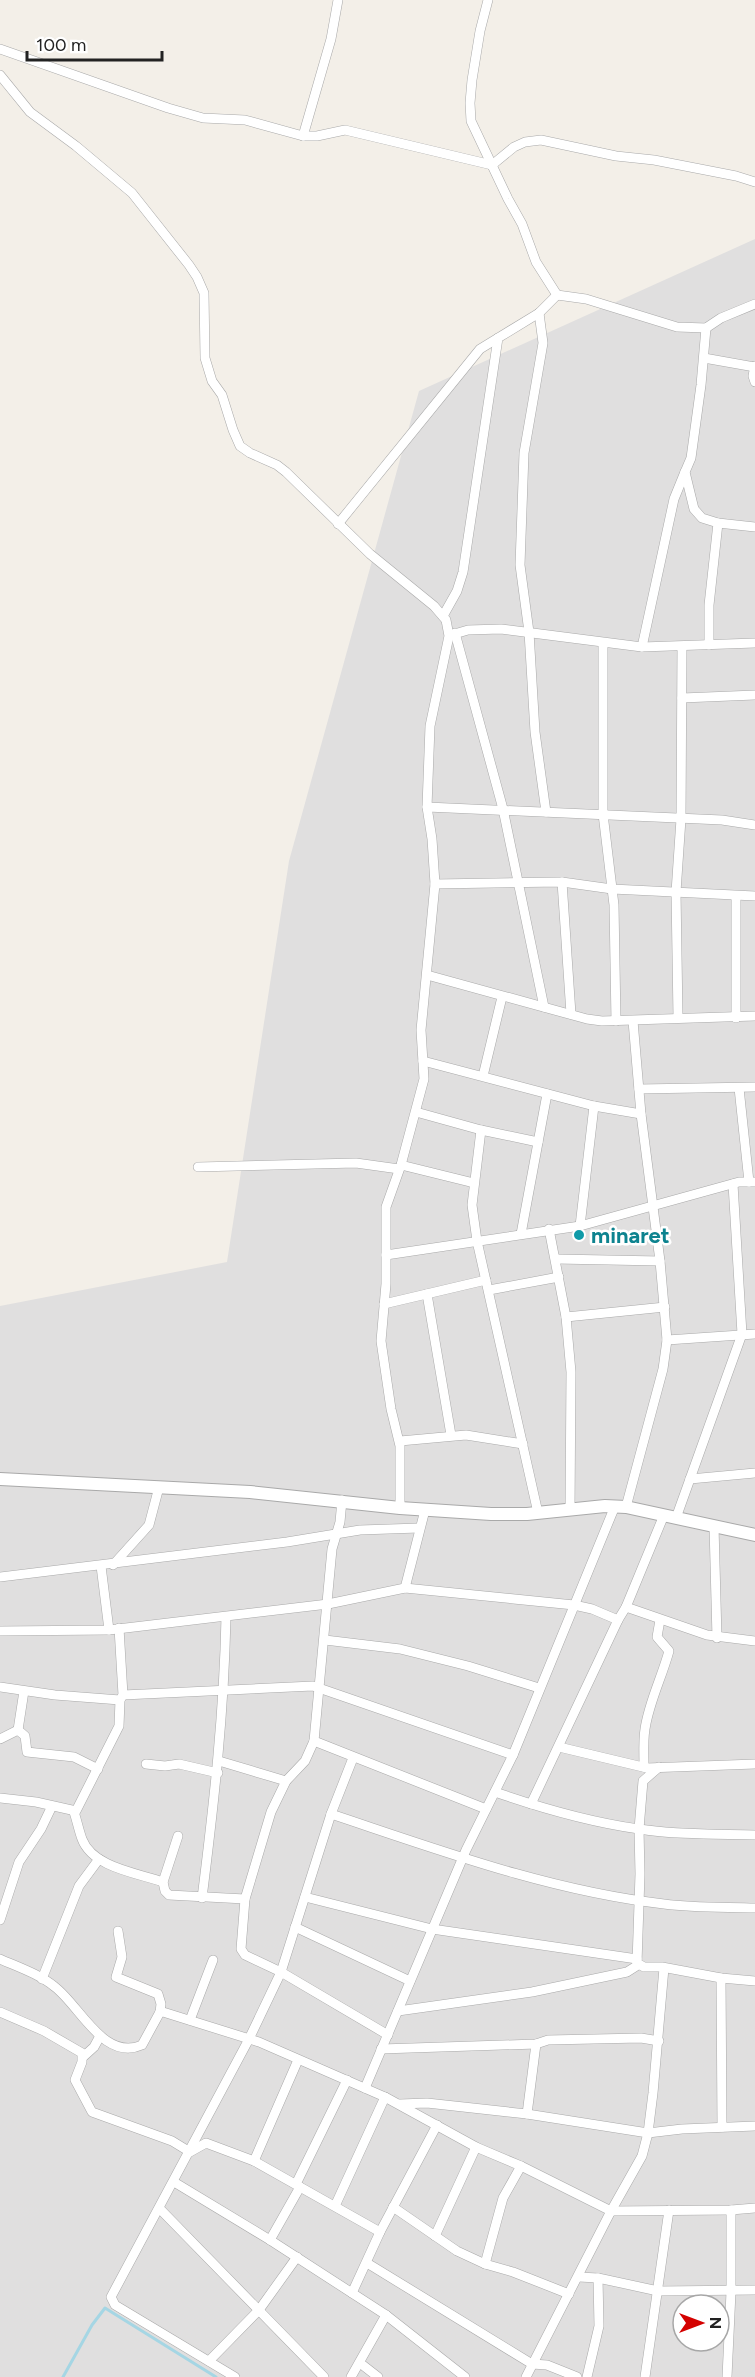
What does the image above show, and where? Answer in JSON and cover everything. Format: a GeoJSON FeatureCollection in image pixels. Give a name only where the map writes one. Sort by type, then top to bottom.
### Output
{"type":"FeatureCollection","features":[{"type":"Feature","properties":{"kind":"street"},"geometry":{"type":"LineString","coordinates":[[303,136],[331,39],[338,0]]}},
{"type":"Feature","properties":{"kind":"street"},"geometry":{"type":"LineString","coordinates":[[488,0],[480,31],[470,103],[471,121],[522,224],[536,261],[557,295]]}},
{"type":"Feature","properties":{"kind":"street"},"geometry":{"type":"LineString","coordinates":[[0,48],[168,108],[218,120],[245,120],[303,136],[317,136],[345,130],[492,165]]}},
{"type":"Feature","properties":{"kind":"street"},"geometry":{"type":"LineString","coordinates":[[0,75],[30,112],[76,146],[132,193],[197,277],[204,293],[205,358],[212,381],[222,395],[240,446],[286,472],[338,524],[443,616],[452,634],[503,809],[544,1007]]}},
{"type":"Feature","properties":{"kind":"street"},"geometry":{"type":"LineString","coordinates":[[492,165],[514,147],[525,142],[541,140],[616,156],[654,159],[755,182]]}},
{"type":"Feature","properties":{"kind":"street"},"geometry":{"type":"LineString","coordinates":[[338,524],[480,349],[539,313],[557,295]]}},
{"type":"Feature","properties":{"kind":"street"},"geometry":{"type":"LineString","coordinates":[[557,295],[586,299],[668,326],[706,328],[721,318],[755,304]]}},
{"type":"Feature","properties":{"kind":"street"},"geometry":{"type":"LineString","coordinates":[[539,313],[543,343],[524,453],[520,565],[529,632],[533,715],[546,812]]}},
{"type":"Feature","properties":{"kind":"street"},"geometry":{"type":"LineString","coordinates":[[642,647],[674,500],[691,458],[706,328]]}},
{"type":"Feature","properties":{"kind":"street"},"geometry":{"type":"LineString","coordinates":[[443,616],[457,591],[463,572],[498,338]]}},
{"type":"Feature","properties":{"kind":"street"},"geometry":{"type":"LineString","coordinates":[[704,358],[755,367],[753,376],[755,382]]}},
{"type":"Feature","properties":{"kind":"street"},"geometry":{"type":"LineString","coordinates":[[685,472],[694,509],[702,518],[718,523],[755,527]]}},
{"type":"Feature","properties":{"kind":"street"},"geometry":{"type":"LineString","coordinates":[[709,645],[709,605],[718,523]]}},
{"type":"Feature","properties":{"kind":"street"},"geometry":{"type":"LineString","coordinates":[[452,634],[481,629],[529,632],[603,644],[642,647],[755,643]]}},
{"type":"Feature","properties":{"kind":"street"},"geometry":{"type":"LineString","coordinates":[[400,1508],[400,1441],[392,1416],[381,1341],[386,1207],[400,1167],[424,1079],[420,1040],[435,884],[427,807],[431,717],[452,634]]}},
{"type":"Feature","properties":{"kind":"street"},"geometry":{"type":"LineString","coordinates":[[603,644],[603,814],[612,889],[616,1021]]}},
{"type":"Feature","properties":{"kind":"street"},"geometry":{"type":"LineString","coordinates":[[678,1017],[676,892],[681,819],[682,647]]}},
{"type":"Feature","properties":{"kind":"street"},"geometry":{"type":"LineString","coordinates":[[682,698],[755,695]]}},
{"type":"Feature","properties":{"kind":"street"},"geometry":{"type":"LineString","coordinates":[[427,807],[722,820],[755,825]]}},
{"type":"Feature","properties":{"kind":"street"},"geometry":{"type":"LineString","coordinates":[[435,884],[562,882],[612,889],[755,897]]}},
{"type":"Feature","properties":{"kind":"street"},"geometry":{"type":"LineString","coordinates":[[562,882],[571,1014]]}},
{"type":"Feature","properties":{"kind":"street"},"geometry":{"type":"LineString","coordinates":[[736,896],[736,1018]]}},
{"type":"Feature","properties":{"kind":"street"},"geometry":{"type":"LineString","coordinates":[[427,975],[587,1019],[633,1021],[678,1017],[755,1016]]}},
{"type":"Feature","properties":{"kind":"street"},"geometry":{"type":"LineString","coordinates":[[483,1076],[502,997]]}},
{"type":"Feature","properties":{"kind":"street"},"geometry":{"type":"LineString","coordinates":[[365,2088],[463,1858],[513,1755],[574,1605],[621,1506],[663,1369],[667,1340],[665,1307],[641,1114],[633,1021]]}},
{"type":"Feature","properties":{"kind":"street"},"geometry":{"type":"LineString","coordinates":[[423,1061],[594,1106],[641,1114]]}},
{"type":"Feature","properties":{"kind":"street"},"geometry":{"type":"LineString","coordinates":[[639,1089],[755,1087]]}},
{"type":"Feature","properties":{"kind":"street"},"geometry":{"type":"LineString","coordinates":[[386,1255],[580,1226],[733,1184],[752,1182],[739,1088]]}},
{"type":"Feature","properties":{"kind":"street"},"geometry":{"type":"LineString","coordinates":[[521,1234],[547,1094]]}},
{"type":"Feature","properties":{"kind":"street"},"geometry":{"type":"LineString","coordinates":[[580,1226],[594,1106]]}},
{"type":"Feature","properties":{"kind":"street"},"geometry":{"type":"LineString","coordinates":[[416,1112],[481,1130],[538,1142]]}},
{"type":"Feature","properties":{"kind":"street"},"geometry":{"type":"LineString","coordinates":[[481,1130],[472,1205],[477,1241],[538,1513]]}},
{"type":"Feature","properties":{"kind":"street"},"geometry":{"type":"LineString","coordinates":[[198,1167],[357,1163],[400,1167],[474,1183]]}},
{"type":"Feature","properties":{"kind":"street"},"geometry":{"type":"LineString","coordinates":[[531,1804],[618,1620],[627,1607],[690,1479],[742,1334],[733,1184]]}},
{"type":"Feature","properties":{"kind":"street"},"geometry":{"type":"LineString","coordinates":[[549,1229],[566,1317],[572,1395],[570,1510]]}},
{"type":"Feature","properties":{"kind":"street"},"geometry":{"type":"LineString","coordinates":[[556,1259],[660,1261]]}},
{"type":"Feature","properties":{"kind":"street"},"geometry":{"type":"LineString","coordinates":[[384,1304],[427,1294],[559,1277]]}},
{"type":"Feature","properties":{"kind":"street"},"geometry":{"type":"LineString","coordinates":[[427,1294],[451,1435]]}},
{"type":"Feature","properties":{"kind":"street"},"geometry":{"type":"LineString","coordinates":[[566,1317],[665,1307]]}},
{"type":"Feature","properties":{"kind":"street"},"geometry":{"type":"LineString","coordinates":[[667,1340],[755,1334]]}},
{"type":"Feature","properties":{"kind":"street"},"geometry":{"type":"LineString","coordinates":[[400,1441],[451,1435],[476,1435],[523,1444]]}},
{"type":"Feature","properties":{"kind":"street"},"geometry":{"type":"LineString","coordinates":[[690,1479],[755,1473]]}},
{"type":"Feature","properties":{"kind":"street"},"geometry":{"type":"LineString","coordinates":[[0,1479],[270,1493],[400,1508],[491,1514],[538,1513],[621,1506],[755,1535]]}},
{"type":"Feature","properties":{"kind":"street"},"geometry":{"type":"LineString","coordinates":[[113,1564],[149,1524],[159,1487]]}},
{"type":"Feature","properties":{"kind":"street"},"geometry":{"type":"LineString","coordinates":[[342,1500],[342,1514],[332,1550],[314,1741],[305,1761],[286,1781],[271,1812],[245,1899],[241,1949],[245,1955],[281,1972],[388,2035]]}},
{"type":"Feature","properties":{"kind":"street"},"geometry":{"type":"LineString","coordinates":[[405,1588],[424,1510]]}},
{"type":"Feature","properties":{"kind":"street"},"geometry":{"type":"LineString","coordinates":[[714,1526],[717,1638]]}},
{"type":"Feature","properties":{"kind":"street"},"geometry":{"type":"LineString","coordinates":[[0,1577],[101,1566],[360,1530],[419,1528]]}},
{"type":"Feature","properties":{"kind":"street"},"geometry":{"type":"LineString","coordinates":[[101,1566],[114,1629],[121,1697],[119,1726],[74,1812],[82,1840],[88,1850],[99,1859],[117,1869],[139,1873],[163,1882]]}},
{"type":"Feature","properties":{"kind":"street"},"geometry":{"type":"LineString","coordinates":[[0,1631],[114,1629],[328,1604],[405,1588],[574,1605],[618,1620]]}},
{"type":"Feature","properties":{"kind":"street"},"geometry":{"type":"LineString","coordinates":[[627,1607],[717,1638],[755,1641]]}},
{"type":"Feature","properties":{"kind":"street"},"geometry":{"type":"LineString","coordinates":[[202,1898],[218,1773],[225,1689],[226,1617]]}},
{"type":"Feature","properties":{"kind":"street"},"geometry":{"type":"LineString","coordinates":[[644,1767],[645,1727],[669,1651],[657,1636],[660,1620]]}},
{"type":"Feature","properties":{"kind":"street"},"geometry":{"type":"LineString","coordinates":[[325,1640],[400,1649],[468,1666],[539,1688]]}},
{"type":"Feature","properties":{"kind":"street"},"geometry":{"type":"LineString","coordinates":[[0,1687],[24,1691],[121,1697],[225,1689],[320,1687],[513,1755]]}},
{"type":"Feature","properties":{"kind":"street"},"geometry":{"type":"LineString","coordinates":[[18,1730],[24,1691]]}},
{"type":"Feature","properties":{"kind":"street"},"geometry":{"type":"LineString","coordinates":[[18,1730],[25,1736],[27,1752],[74,1757],[98,1769]]}},
{"type":"Feature","properties":{"kind":"street"},"geometry":{"type":"LineString","coordinates":[[0,1739],[18,1730]]}},
{"type":"Feature","properties":{"kind":"street"},"geometry":{"type":"LineString","coordinates":[[314,1741],[486,1809]]}},
{"type":"Feature","properties":{"kind":"street"},"geometry":{"type":"LineString","coordinates":[[559,1747],[644,1767],[755,1764]]}},
{"type":"Feature","properties":{"kind":"street"},"geometry":{"type":"LineString","coordinates":[[235,2377],[115,2305],[112,2301],[113,2292],[190,2152],[281,1972],[331,1814],[353,1758]]}},
{"type":"Feature","properties":{"kind":"street"},"geometry":{"type":"LineString","coordinates":[[219,1761],[286,1781]]}},
{"type":"Feature","properties":{"kind":"street"},"geometry":{"type":"LineString","coordinates":[[146,1764],[165,1766],[179,1764],[218,1773]]}},
{"type":"Feature","properties":{"kind":"street"},"geometry":{"type":"LineString","coordinates":[[398,2011],[532,1992],[627,1972],[637,1962],[639,1829],[643,1781],[659,1767]]}},
{"type":"Feature","properties":{"kind":"street"},"geometry":{"type":"LineString","coordinates":[[495,1792],[531,1804],[639,1829],[755,1835]]}},
{"type":"Feature","properties":{"kind":"street"},"geometry":{"type":"LineString","coordinates":[[0,1798],[52,1806],[74,1812]]}},
{"type":"Feature","properties":{"kind":"street"},"geometry":{"type":"LineString","coordinates":[[0,1920],[19,1862],[41,1829],[52,1806]]}},
{"type":"Feature","properties":{"kind":"street"},"geometry":{"type":"LineString","coordinates":[[331,1814],[463,1858],[577,1888],[639,1900],[705,1908],[755,1908]]}},
{"type":"Feature","properties":{"kind":"street"},"geometry":{"type":"LineString","coordinates":[[178,1836],[163,1882],[165,1891],[169,1895],[245,1899]]}},
{"type":"Feature","properties":{"kind":"street"},"geometry":{"type":"LineString","coordinates":[[42,1978],[79,1886],[99,1859]]}},
{"type":"Feature","properties":{"kind":"street"},"geometry":{"type":"LineString","coordinates":[[305,1897],[432,1929],[637,1962],[644,1968],[664,1968],[721,1978],[755,1981]]}},
{"type":"Feature","properties":{"kind":"street"},"geometry":{"type":"LineString","coordinates":[[296,1927],[410,1981]]}},
{"type":"Feature","properties":{"kind":"street"},"geometry":{"type":"LineString","coordinates":[[0,1959],[42,1978],[59,1990],[100,2036],[115,2047],[136,2048],[142,2045],[160,2012],[161,2004],[158,1994],[116,1977],[122,1957],[118,1931]]}},
{"type":"Feature","properties":{"kind":"street"},"geometry":{"type":"LineString","coordinates":[[190,2020],[213,1960]]}},
{"type":"Feature","properties":{"kind":"street"},"geometry":{"type":"LineString","coordinates":[[526,2377],[611,2211],[642,2156],[648,2133],[659,2041],[664,1968]]}},
{"type":"Feature","properties":{"kind":"street"},"geometry":{"type":"LineString","coordinates":[[721,1978],[722,2127]]}},
{"type":"Feature","properties":{"kind":"street"},"geometry":{"type":"LineString","coordinates":[[0,2012],[44,2031],[78,2050],[83,2057]]}},
{"type":"Feature","properties":{"kind":"street"},"geometry":{"type":"LineString","coordinates":[[160,2012],[249,2039],[347,2080],[400,2104],[476,2147],[521,2166],[611,2211],[731,2211],[755,2208]]}},
{"type":"Feature","properties":{"kind":"street"},"geometry":{"type":"LineString","coordinates":[[100,2036],[94,2047],[83,2057],[75,2080],[92,2112],[172,2141],[190,2152]]}},
{"type":"Feature","properties":{"kind":"street"},"geometry":{"type":"LineString","coordinates":[[381,2049],[536,2044],[543,2040],[641,2038],[659,2041]]}},
{"type":"Feature","properties":{"kind":"street"},"geometry":{"type":"LineString","coordinates":[[527,2114],[536,2044]]}},
{"type":"Feature","properties":{"kind":"street"},"geometry":{"type":"LineString","coordinates":[[254,2161],[298,2060]]}},
{"type":"Feature","properties":{"kind":"street"},"geometry":{"type":"LineString","coordinates":[[270,2240],[347,2080]]}},
{"type":"Feature","properties":{"kind":"street"},"geometry":{"type":"LineString","coordinates":[[335,2206],[385,2097]]}},
{"type":"Feature","properties":{"kind":"street"},"geometry":{"type":"LineString","coordinates":[[400,2104],[427,2103],[527,2114],[648,2133],[755,2126]]}},
{"type":"Feature","properties":{"kind":"street"},"geometry":{"type":"LineString","coordinates":[[352,2293],[380,2232],[437,2126]]}},
{"type":"Feature","properties":{"kind":"street"},"geometry":{"type":"LineString","coordinates":[[190,2152],[206,2143],[254,2161],[380,2232]]}},
{"type":"Feature","properties":{"kind":"street"},"geometry":{"type":"LineString","coordinates":[[435,2236],[476,2147]]}},
{"type":"Feature","properties":{"kind":"street"},"geometry":{"type":"LineString","coordinates":[[485,2264],[503,2198],[521,2166]]}},
{"type":"Feature","properties":{"kind":"street"},"geometry":{"type":"LineString","coordinates":[[174,2182],[270,2240],[386,2315],[465,2377]]}},
{"type":"Feature","properties":{"kind":"street"},"geometry":{"type":"LineString","coordinates":[[393,2207],[457,2251],[485,2264],[513,2271],[569,2294]]}},
{"type":"Feature","properties":{"kind":"street"},"geometry":{"type":"LineString","coordinates":[[160,2209],[324,2377]]}},
{"type":"Feature","properties":{"kind":"street"},"geometry":{"type":"LineString","coordinates":[[645,2377],[669,2210]]}},
{"type":"Feature","properties":{"kind":"street"},"geometry":{"type":"LineString","coordinates":[[727,2377],[731,2292],[731,2211]]}},
{"type":"Feature","properties":{"kind":"street"},"geometry":{"type":"LineString","coordinates":[[209,2361],[259,2310],[297,2257]]}},
{"type":"Feature","properties":{"kind":"street"},"geometry":{"type":"LineString","coordinates":[[367,2263],[532,2364],[547,2365],[577,2377]]}},
{"type":"Feature","properties":{"kind":"street"},"geometry":{"type":"LineString","coordinates":[[579,2277],[598,2278],[633,2288],[658,2291],[755,2290]]}},
{"type":"Feature","properties":{"kind":"street"},"geometry":{"type":"LineString","coordinates":[[587,2377],[599,2326],[598,2278]]}},
{"type":"Feature","properties":{"kind":"street"},"geometry":{"type":"LineString","coordinates":[[351,2377],[386,2315]]}},
{"type":"Feature","properties":{"kind":"street"},"geometry":{"type":"LineString","coordinates":[[360,2363],[378,2377]]}},
{"type":"Feature","properties":{"kind":"shaded area"},"geometry":{"type":"Polygon","coordinates":[[[755,239],[755,2377],[0,2377],[0,1306],[227,1262],[289,861],[419,391],[755,239]]]}},
{"type":"Feature","properties":{"kind":"waterway"},"geometry":{"type":"LineString","coordinates":[[63,2377],[92,2325],[105,2308],[216,2377]]}},
{"type":"Feature","properties":{"kind":"place","name":"minaret"},"geometry":{"type":"Point","coordinates":[579,1235]}}]}
